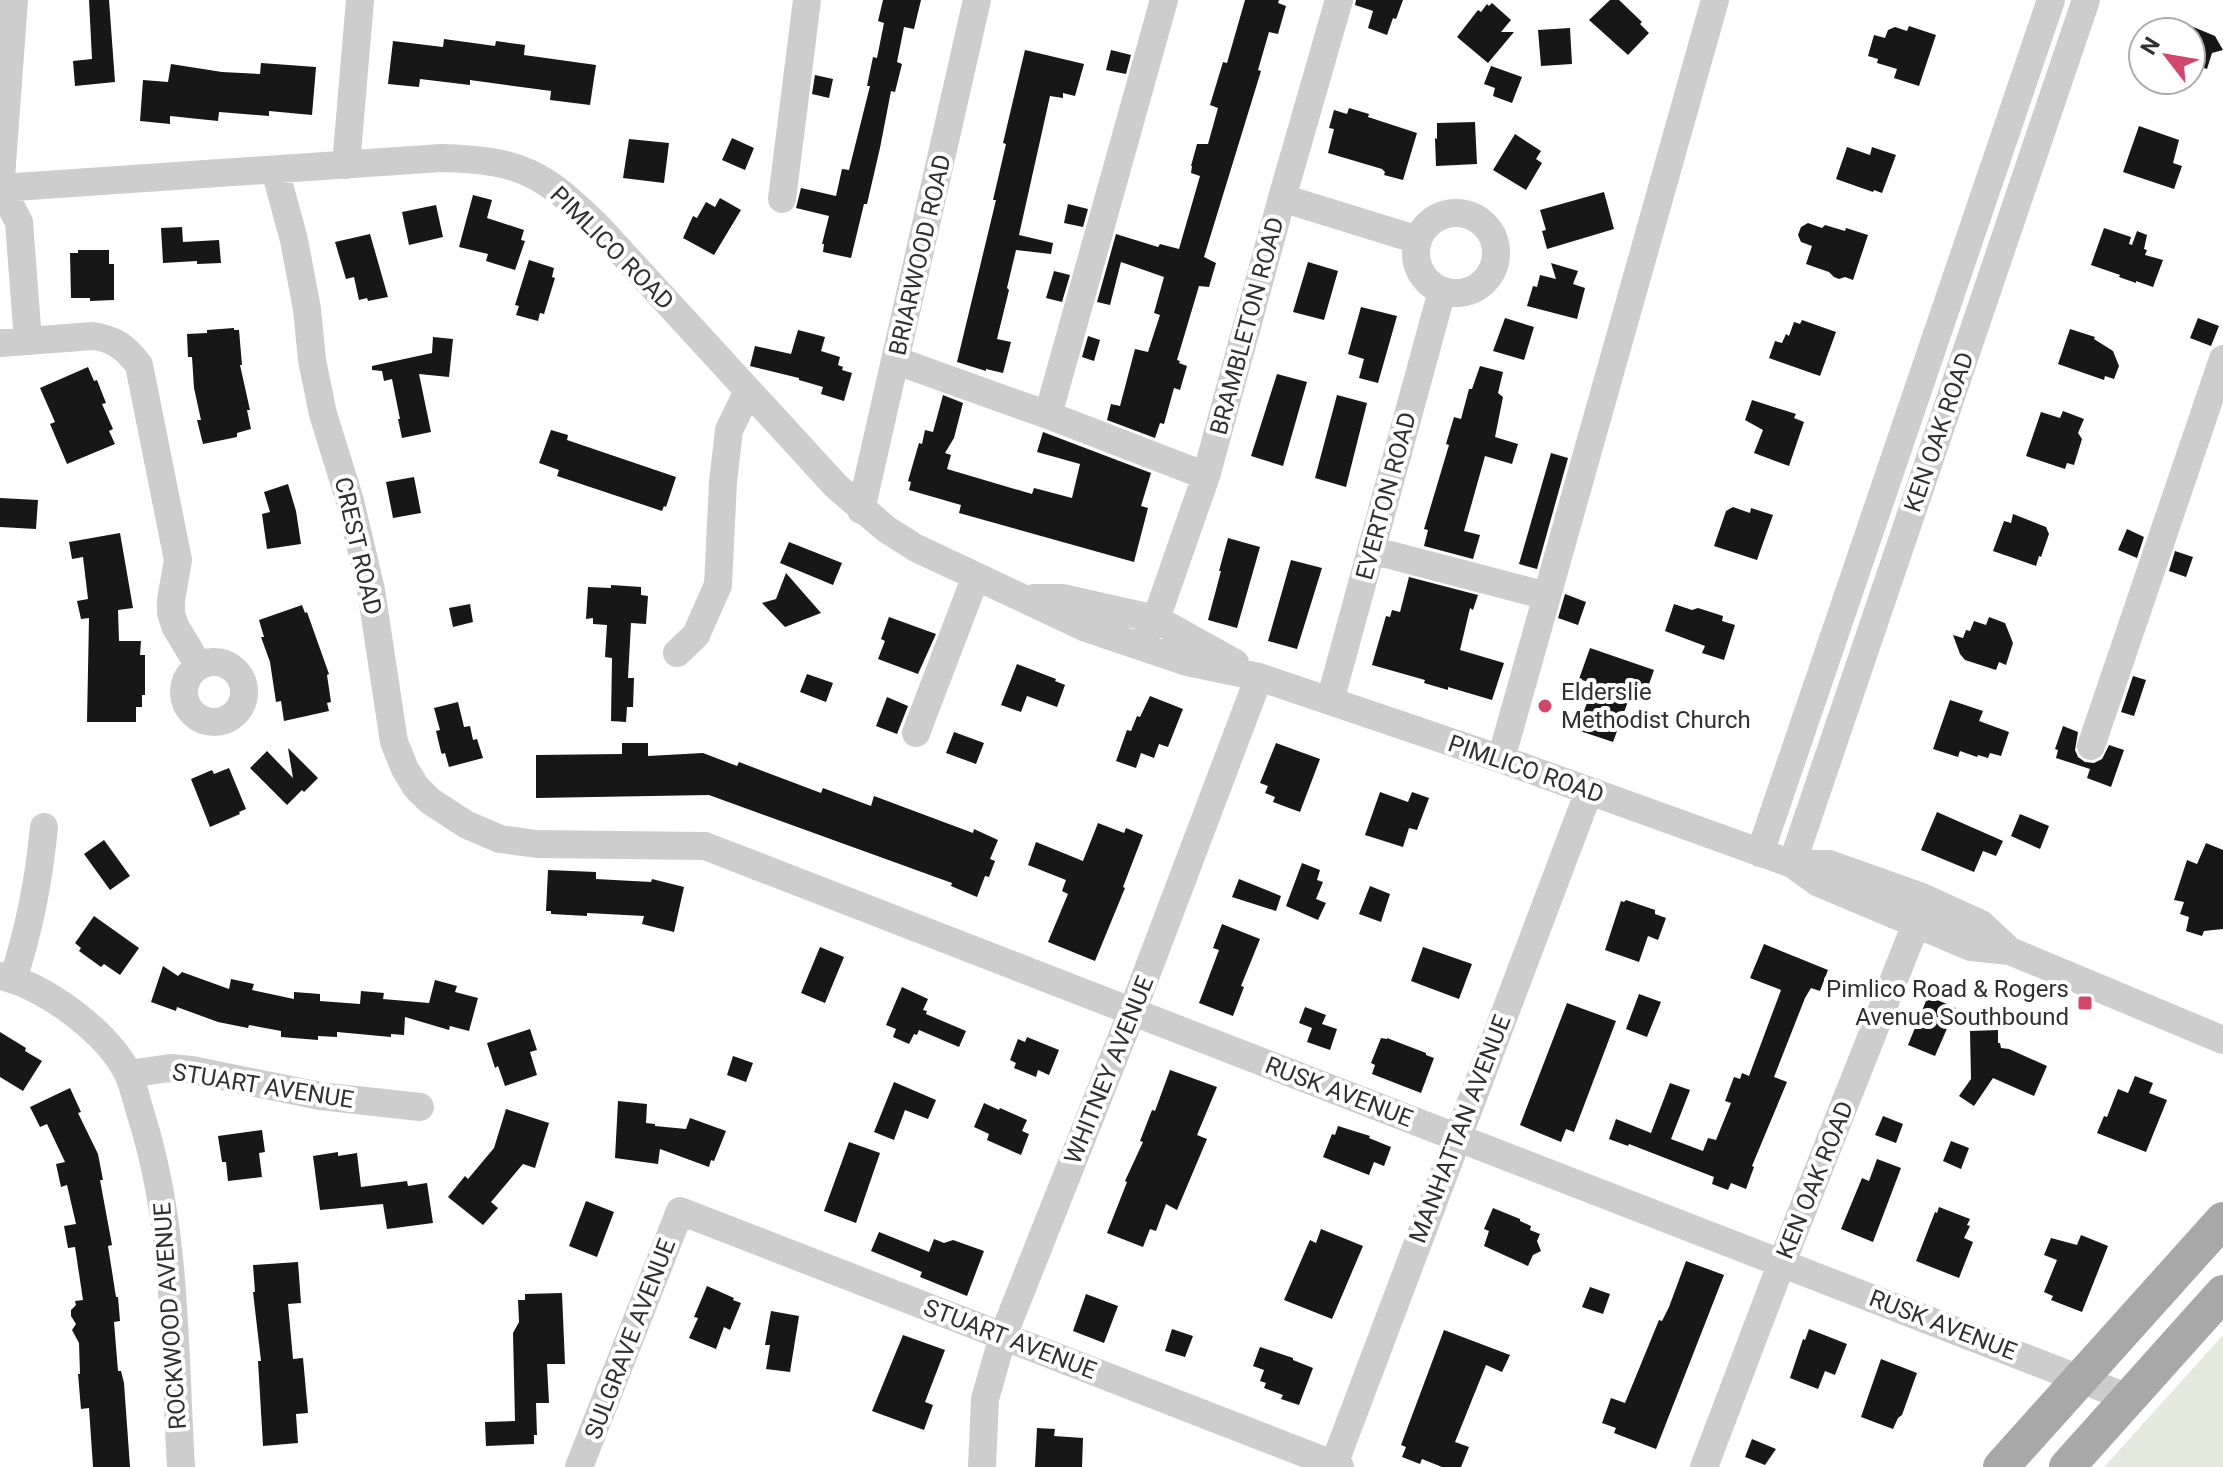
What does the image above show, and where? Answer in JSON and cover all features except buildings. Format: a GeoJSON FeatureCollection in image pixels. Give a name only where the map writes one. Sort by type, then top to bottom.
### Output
{"type":"FeatureCollection","features":[{"type":"Feature","properties":{"kind":"main road"},"geometry":{"type":"LineString","coordinates":[[2001,1467],[2223,1220]]}},
{"type":"Feature","properties":{"kind":"main road"},"geometry":{"type":"LineString","coordinates":[[2067,1467],[2223,1293]]}},
{"type":"Feature","properties":{"kind":"street"},"geometry":{"type":"LineString","coordinates":[[14,0],[0,189],[19,222],[14,342],[93,336],[107,338],[119,344],[139,365],[178,560],[171,613],[175,626],[199,666]]}},
{"type":"Feature","properties":{"kind":"street"},"geometry":{"type":"LineString","coordinates":[[346,165],[360,0]]}},
{"type":"Feature","properties":{"kind":"street"},"geometry":{"type":"LineString","coordinates":[[782,199],[807,0]]}},
{"type":"Feature","properties":{"kind":"street","name":"BRIARWOOD ROAD"},"geometry":{"type":"LineString","coordinates":[[861,510],[977,0]]}},
{"type":"Feature","properties":{"kind":"street"},"geometry":{"type":"LineString","coordinates":[[1048,415],[1164,0]]}},
{"type":"Feature","properties":{"kind":"street","name":"BRAMBLETON ROAD"},"geometry":{"type":"LineString","coordinates":[[1138,645],[1156,619],[1206,476],[1339,0]]}},
{"type":"Feature","properties":{"kind":"street"},"geometry":{"type":"LineString","coordinates":[[1501,759],[1715,0]]}},
{"type":"Feature","properties":{"kind":"street","name":"KEN OAK ROAD"},"geometry":{"type":"LineString","coordinates":[[1760,853],[2051,0]]}},
{"type":"Feature","properties":{"kind":"street","name":"KEN OAK ROAD"},"geometry":{"type":"LineString","coordinates":[[1792,864],[2086,0]]}},
{"type":"Feature","properties":{"kind":"street","name":"PIMLICO ROAD"},"geometry":{"type":"LineString","coordinates":[[0,189],[441,158],[495,161],[518,167],[558,189],[600,229],[836,486],[861,510],[916,548],[1073,623],[1206,667],[1259,677],[1501,759],[1792,864],[1817,882],[1971,947],[2010,951],[2223,1040]]}},
{"type":"Feature","properties":{"kind":"street","name":"CREST ROAD"},"geometry":{"type":"LineString","coordinates":[[275,170],[294,240],[323,414],[350,501],[371,590],[394,742],[405,769],[416,787],[430,801],[467,825],[500,839],[537,844]]}},
{"type":"Feature","properties":{"kind":"street"},"geometry":{"type":"LineString","coordinates":[[1282,198],[1418,240]]}},
{"type":"Feature","properties":{"kind":"street"},"geometry":{"type":"LineString","coordinates":[[1454,213],[1470,216],[1490,234],[1495,254],[1491,271],[1481,284],[1467,292],[1442,291],[1426,280],[1418,267],[1418,240],[1433,221],[1454,213]]}},
{"type":"Feature","properties":{"kind":"street","name":"EVERTON ROAD"},"geometry":{"type":"LineString","coordinates":[[1330,701],[1442,291]]}},
{"type":"Feature","properties":{"kind":"street"},"geometry":{"type":"LineString","coordinates":[[2091,746],[2223,359]]}},
{"type":"Feature","properties":{"kind":"street"},"geometry":{"type":"LineString","coordinates":[[897,361],[1206,476]]}},
{"type":"Feature","properties":{"kind":"street"},"geometry":{"type":"LineString","coordinates":[[677,653],[696,635],[718,585],[729,430],[748,391]]}},
{"type":"Feature","properties":{"kind":"street"},"geometry":{"type":"LineString","coordinates":[[1371,550],[1547,596]]}},
{"type":"Feature","properties":{"kind":"street"},"geometry":{"type":"LineString","coordinates":[[916,733],[976,576]]}},
{"type":"Feature","properties":{"kind":"street","name":"PIMLICO ROAD"},"geometry":{"type":"LineString","coordinates":[[1026,598],[1062,598],[1156,619],[1259,677]]}},
{"type":"Feature","properties":{"kind":"street","name":"WHITNEY AVENUE"},"geometry":{"type":"LineString","coordinates":[[982,1467],[985,1399],[1003,1336],[1132,1012],[1259,677]]}},
{"type":"Feature","properties":{"kind":"street","name":"MANHATTAN AVENUE"},"geometry":{"type":"LineString","coordinates":[[1335,1466],[1589,791]]}},
{"type":"Feature","properties":{"kind":"street"},"geometry":{"type":"LineString","coordinates":[[44,827],[33,911],[7,977],[64,1007],[111,1048],[128,1074]]}},
{"type":"Feature","properties":{"kind":"street","name":"RUSK AVENUE"},"geometry":{"type":"LineString","coordinates":[[537,844],[705,846],[2129,1398]]}},
{"type":"Feature","properties":{"kind":"street","name":"PIMLICO ROAD"},"geometry":{"type":"LineString","coordinates":[[1792,864],[1829,864],[1922,897],[1981,924],[2010,951]]}},
{"type":"Feature","properties":{"kind":"street"},"geometry":{"type":"LineString","coordinates":[[1910,893],[1916,924]]}},
{"type":"Feature","properties":{"kind":"street","name":"KEN OAK ROAD"},"geometry":{"type":"LineString","coordinates":[[1704,1467],[1916,924]]}},
{"type":"Feature","properties":{"kind":"street","name":"STUART AVENUE"},"geometry":{"type":"LineString","coordinates":[[128,1074],[170,1068],[192,1070],[320,1096],[420,1107]]}},
{"type":"Feature","properties":{"kind":"street","name":"ROCKWOOD AVENUE"},"geometry":{"type":"LineString","coordinates":[[128,1074],[161,1191],[169,1251],[181,1467]]}},
{"type":"Feature","properties":{"kind":"street","name":"STUART AVENUE"},"geometry":{"type":"LineString","coordinates":[[680,1211],[1335,1466]]}},
{"type":"Feature","properties":{"kind":"street","name":"SULGRAVE AVENUE"},"geometry":{"type":"LineString","coordinates":[[579,1467],[680,1211]]}},
{"type":"Feature","properties":{"kind":"shaded area"},"geometry":{"type":"Polygon","coordinates":[[[2223,1335],[2223,1467],[2104,1467],[2223,1335]]]}},
{"type":"Feature","properties":{"kind":"place","name":"Elderslie Methodist Church"},"geometry":{"type":"Point","coordinates":[1545,706]}},
{"type":"Feature","properties":{"kind":"place","name":"Pimlico Road & Rogers Avenue Southbound"},"geometry":{"type":"Point","coordinates":[2085,1003]}}]}
